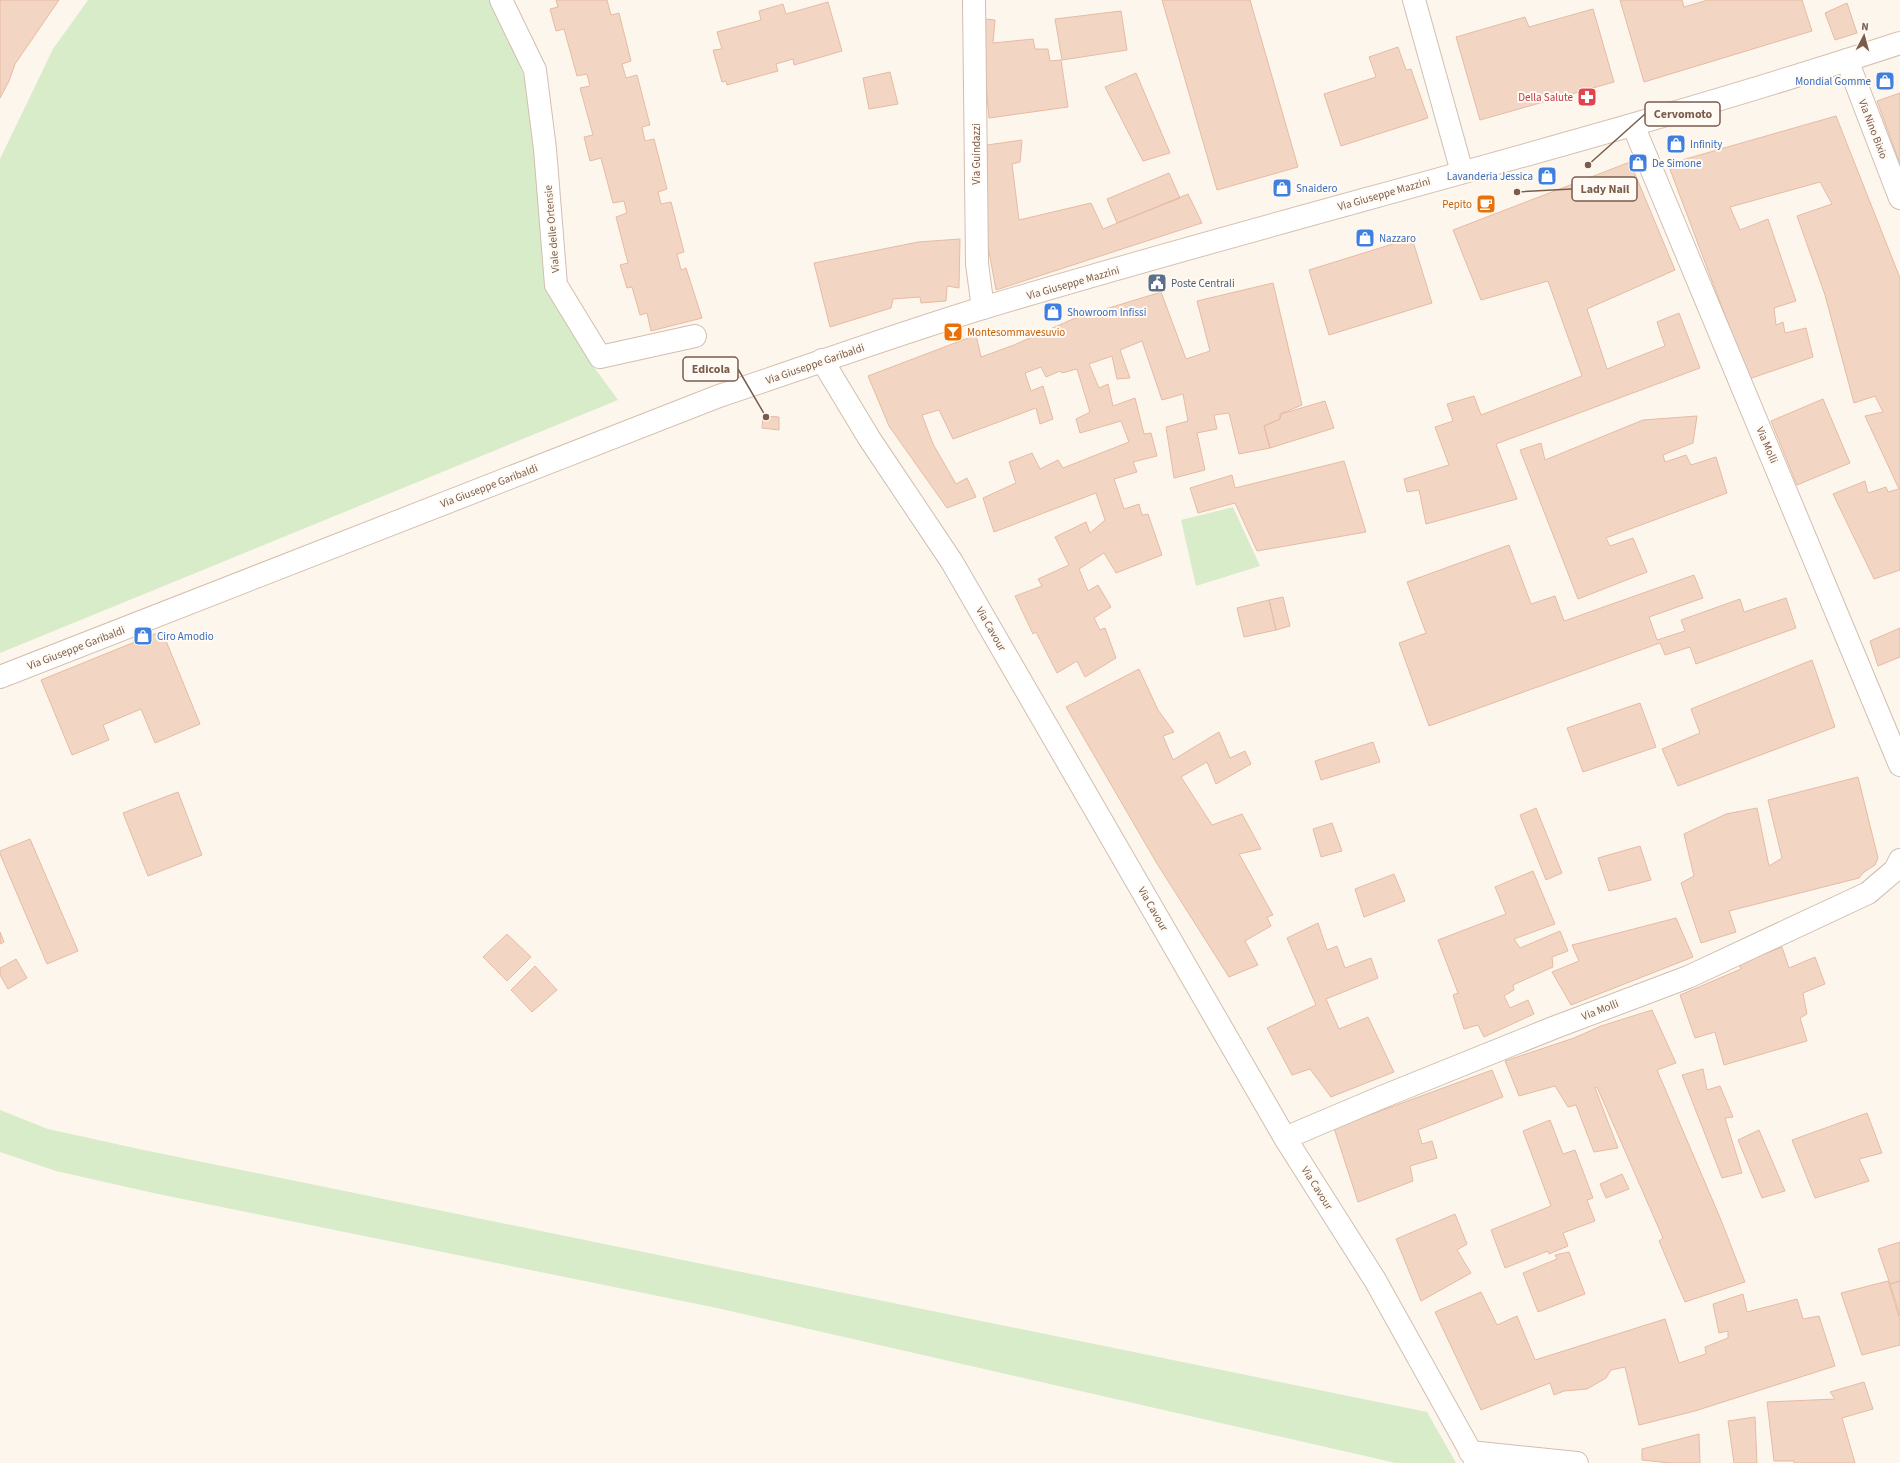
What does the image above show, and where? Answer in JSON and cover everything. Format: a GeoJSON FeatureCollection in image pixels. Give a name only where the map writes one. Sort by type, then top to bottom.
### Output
{"type":"FeatureCollection","features":[{"type":"Feature","properties":{"kind":"street","name":"Viale delle Ortensie"},"geometry":{"type":"LineString","coordinates":[[501,0],[535,70],[546,149],[556,285],[600,356],[695,336]]}},
{"type":"Feature","properties":{"kind":"street","name":"Via Guindazzi"},"geometry":{"type":"LineString","coordinates":[[974,0],[977,264],[983,308]]}},
{"type":"Feature","properties":{"kind":"street"},"geometry":{"type":"LineString","coordinates":[[1414,0],[1462,172]]}},
{"type":"Feature","properties":{"kind":"street","name":"Via Giuseppe Mazzini"},"geometry":{"type":"LineString","coordinates":[[983,308],[1633,125],[1900,43]]}},
{"type":"Feature","properties":{"kind":"street","name":"Via Nino Bixio"},"geometry":{"type":"LineString","coordinates":[[1847,60],[1900,198]]}},
{"type":"Feature","properties":{"kind":"street","name":"Via Molli"},"geometry":{"type":"LineString","coordinates":[[1633,125],[1900,765]]}},
{"type":"Feature","properties":{"kind":"street","name":"Via Giuseppe Garibaldi"},"geometry":{"type":"LineString","coordinates":[[0,677],[712,399],[822,360],[983,308]]}},
{"type":"Feature","properties":{"kind":"street","name":"Via Cavour"},"geometry":{"type":"LineString","coordinates":[[822,360],[868,438],[952,562],[1285,1138],[1375,1280],[1473,1457]]}},
{"type":"Feature","properties":{"kind":"street","name":"Via Molli"},"geometry":{"type":"LineString","coordinates":[[1285,1138],[1404,1088],[1709,968],[1868,893],[1895,870],[1900,860]]}},
{"type":"Feature","properties":{"kind":"street"},"geometry":{"type":"LineString","coordinates":[[1473,1457],[1577,1463]]}},
{"type":"Feature","properties":{"kind":"green space"},"geometry":{"type":"Polygon","coordinates":[[[88,0],[491,0],[530,90],[548,291],[594,367],[618,400],[0,653],[0,159],[53,49],[88,0]]]}},
{"type":"Feature","properties":{"kind":"green space"},"geometry":{"type":"Polygon","coordinates":[[[1233,507],[1260,566],[1196,586],[1181,520],[1233,507]]]}},
{"type":"Feature","properties":{"kind":"green space"},"geometry":{"type":"Polygon","coordinates":[[[0,1110],[48,1129],[139,1149],[1427,1412],[1456,1463],[1396,1463],[717,1308],[158,1194],[56,1171],[0,1152],[0,1110]]]}},
{"type":"Feature","properties":{"kind":"building"},"geometry":{"type":"Polygon","coordinates":[[[0,0],[59,0],[15,64],[9,81],[0,98],[0,0]]]}},
{"type":"Feature","properties":{"kind":"building"},"geometry":{"type":"Polygon","coordinates":[[[556,0],[607,0],[611,15],[619,13],[631,61],[622,64],[626,78],[637,75],[650,125],[642,127],[645,141],[654,139],[667,189],[658,192],[661,204],[671,202],[684,252],[677,254],[681,270],[686,268],[702,318],[651,331],[647,313],[640,315],[632,287],[627,288],[620,265],[628,263],[616,217],[627,213],[624,201],[613,203],[601,158],[590,161],[584,137],[593,135],[580,88],[590,86],[587,74],[577,76],[564,29],[556,31],[550,9],[558,7],[556,0]]]}},
{"type":"Feature","properties":{"kind":"building"},"geometry":{"type":"Polygon","coordinates":[[[1162,0],[1250,0],[1298,167],[1217,190],[1162,0]]]}},
{"type":"Feature","properties":{"kind":"building"},"geometry":{"type":"Polygon","coordinates":[[[1620,0],[1682,0],[1684,7],[1708,0],[1802,0],[1812,31],[1644,82],[1620,0]]]}},
{"type":"Feature","properties":{"kind":"building"},"geometry":{"type":"Polygon","coordinates":[[[828,2],[842,51],[794,65],[793,59],[776,64],[778,71],[727,85],[726,81],[722,82],[713,50],[722,49],[717,32],[761,20],[759,11],[783,4],[786,14],[828,2]]]}},
{"type":"Feature","properties":{"kind":"building"},"geometry":{"type":"Polygon","coordinates":[[[1847,3],[1857,33],[1835,40],[1825,13],[1847,3]]]}},
{"type":"Feature","properties":{"kind":"building"},"geometry":{"type":"Polygon","coordinates":[[[1593,9],[1614,82],[1480,120],[1456,37],[1525,17],[1529,27],[1593,9]]]}},
{"type":"Feature","properties":{"kind":"building"},"geometry":{"type":"Polygon","coordinates":[[[1121,11],[1127,50],[1062,60],[1055,19],[1121,11]]]}},
{"type":"Feature","properties":{"kind":"building"},"geometry":{"type":"Polygon","coordinates":[[[985,19],[995,20],[993,43],[1033,39],[1035,49],[1048,49],[1050,61],[1061,60],[1068,107],[989,118],[985,74],[985,19]]]}},
{"type":"Feature","properties":{"kind":"building"},"geometry":{"type":"Polygon","coordinates":[[[1398,47],[1406,70],[1411,69],[1428,118],[1341,146],[1324,94],[1376,77],[1369,57],[1398,47]]]}},
{"type":"Feature","properties":{"kind":"building"},"geometry":{"type":"Polygon","coordinates":[[[890,72],[898,104],[869,109],[863,78],[890,72]]]}},
{"type":"Feature","properties":{"kind":"building"},"geometry":{"type":"Polygon","coordinates":[[[1136,73],[1170,153],[1143,161],[1105,87],[1136,73]]]}},
{"type":"Feature","properties":{"kind":"building"},"geometry":{"type":"Polygon","coordinates":[[[1900,93],[1900,164],[1877,101],[1900,93]]]}},
{"type":"Feature","properties":{"kind":"building"},"geometry":{"type":"Polygon","coordinates":[[[1836,116],[1900,278],[1900,570],[1874,579],[1833,494],[1865,481],[1868,493],[1886,487],[1888,492],[1899,489],[1865,416],[1883,412],[1875,396],[1854,403],[1825,295],[1797,216],[1832,204],[1820,182],[1730,207],[1740,230],[1768,219],[1796,301],[1774,308],[1776,325],[1783,322],[1785,333],[1806,328],[1813,357],[1749,379],[1668,164],[1836,116]]]}},
{"type":"Feature","properties":{"kind":"building"},"geometry":{"type":"Polygon","coordinates":[[[1022,140],[1020,162],[1012,164],[1019,220],[1091,203],[1103,229],[1188,194],[1202,223],[996,290],[986,235],[987,145],[1022,140]]]}},
{"type":"Feature","properties":{"kind":"building"},"geometry":{"type":"Polygon","coordinates":[[[1630,162],[1675,270],[1587,309],[1607,369],[1665,346],[1657,322],[1679,313],[1700,368],[1496,444],[1517,499],[1426,524],[1419,490],[1407,492],[1404,479],[1449,465],[1435,427],[1453,421],[1447,404],[1474,396],[1481,415],[1582,376],[1548,281],[1481,300],[1453,230],[1630,162]]]}},
{"type":"Feature","properties":{"kind":"building"},"geometry":{"type":"Polygon","coordinates":[[[1169,173],[1180,198],[1117,223],[1107,199],[1169,173]]]}},
{"type":"Feature","properties":{"kind":"building"},"geometry":{"type":"Polygon","coordinates":[[[1412,238],[1432,303],[1329,335],[1309,270],[1412,238]]]}},
{"type":"Feature","properties":{"kind":"building"},"geometry":{"type":"Polygon","coordinates":[[[960,239],[959,288],[947,286],[946,301],[921,303],[920,297],[893,299],[891,308],[830,327],[814,263],[918,242],[960,239]]]}},
{"type":"Feature","properties":{"kind":"building"},"geometry":{"type":"Polygon","coordinates":[[[1273,283],[1302,405],[1280,414],[1280,419],[1264,426],[1270,448],[1239,454],[1229,413],[1214,415],[1217,429],[1197,433],[1205,470],[1174,478],[1166,427],[1188,421],[1183,394],[1162,400],[1142,341],[1120,350],[1130,378],[1117,379],[1112,356],[1089,364],[1099,388],[1108,384],[1113,406],[1135,398],[1144,434],[1151,433],[1157,456],[1133,462],[1137,472],[1114,479],[1124,509],[1139,504],[1142,515],[1148,514],[1162,555],[1116,573],[1104,553],[1079,569],[1088,591],[1098,585],[1111,607],[1094,618],[1100,630],[1105,628],[1116,658],[1085,677],[1077,661],[1057,673],[1036,632],[1033,634],[1015,596],[1042,586],[1038,579],[1069,565],[1055,537],[1086,522],[1090,533],[1105,520],[1096,493],[994,532],[983,498],[1016,483],[1009,462],[1032,453],[1040,469],[1058,460],[1063,468],[1129,442],[1121,421],[1080,433],[1076,419],[1090,412],[1077,369],[1062,373],[1060,371],[1046,377],[1041,367],[1025,373],[1031,391],[1043,386],[1053,419],[1040,424],[1036,408],[953,439],[939,410],[922,415],[933,444],[956,484],[967,478],[976,497],[947,508],[889,426],[868,376],[976,335],[981,357],[1014,345],[1073,319],[1161,292],[1186,359],[1210,351],[1197,301],[1273,283]]]}},
{"type":"Feature","properties":{"kind":"building"},"geometry":{"type":"Polygon","coordinates":[[[1823,399],[1850,463],[1797,485],[1771,421],[1823,399]]]}},
{"type":"Feature","properties":{"kind":"building"},"geometry":{"type":"Polygon","coordinates":[[[1325,401],[1334,428],[1270,448],[1264,426],[1280,419],[1281,414],[1325,401]]]}},
{"type":"Feature","properties":{"kind":"building"},"geometry":{"type":"Polygon","coordinates":[[[763,416],[779,417],[779,430],[762,428],[763,416]]]}},
{"type":"Feature","properties":{"kind":"building"},"geometry":{"type":"Polygon","coordinates":[[[1697,416],[1693,443],[1663,455],[1665,462],[1686,455],[1691,465],[1716,457],[1727,493],[1606,538],[1610,546],[1633,538],[1647,572],[1578,599],[1520,450],[1541,443],[1545,460],[1643,420],[1697,416]]]}},
{"type":"Feature","properties":{"kind":"building"},"geometry":{"type":"Polygon","coordinates":[[[1344,461],[1366,532],[1257,551],[1235,503],[1198,513],[1190,488],[1232,475],[1235,488],[1344,461]]]}},
{"type":"Feature","properties":{"kind":"building"},"geometry":{"type":"Polygon","coordinates":[[[1509,545],[1531,604],[1555,596],[1564,621],[1694,575],[1703,598],[1649,617],[1657,640],[1685,631],[1681,620],[1740,599],[1744,612],[1786,598],[1796,628],[1696,664],[1690,647],[1665,655],[1660,643],[1429,726],[1399,643],[1426,633],[1407,582],[1509,545]]]}},
{"type":"Feature","properties":{"kind":"building"},"geometry":{"type":"Polygon","coordinates":[[[1283,597],[1290,626],[1276,630],[1269,600],[1283,597]]]}},
{"type":"Feature","properties":{"kind":"building"},"geometry":{"type":"Polygon","coordinates":[[[1269,600],[1276,630],[1244,637],[1237,608],[1269,600]]]}},
{"type":"Feature","properties":{"kind":"building"},"geometry":{"type":"Polygon","coordinates":[[[1900,628],[1900,657],[1878,666],[1870,641],[1900,628]]]}},
{"type":"Feature","properties":{"kind":"building"},"geometry":{"type":"Polygon","coordinates":[[[162,631],[200,724],[155,743],[141,709],[103,725],[109,740],[72,755],[41,680],[162,631]]]}},
{"type":"Feature","properties":{"kind":"building"},"geometry":{"type":"Polygon","coordinates":[[[1812,660],[1835,727],[1678,786],[1662,749],[1700,733],[1691,709],[1812,660]]]}},
{"type":"Feature","properties":{"kind":"building"},"geometry":{"type":"Polygon","coordinates":[[[1139,669],[1158,710],[1174,732],[1163,736],[1173,760],[1219,732],[1230,758],[1245,751],[1251,764],[1216,784],[1207,762],[1181,777],[1212,825],[1242,814],[1261,849],[1239,854],[1273,915],[1267,917],[1271,926],[1245,941],[1258,965],[1229,977],[1156,862],[1066,707],[1139,669]]]}},
{"type":"Feature","properties":{"kind":"building"},"geometry":{"type":"Polygon","coordinates":[[[1640,703],[1656,747],[1583,772],[1567,728],[1640,703]]]}},
{"type":"Feature","properties":{"kind":"building"},"geometry":{"type":"Polygon","coordinates":[[[1373,742],[1380,762],[1321,780],[1315,761],[1373,742]]]}},
{"type":"Feature","properties":{"kind":"building"},"geometry":{"type":"Polygon","coordinates":[[[1858,777],[1878,858],[1875,865],[1864,872],[1859,878],[1729,911],[1736,932],[1701,943],[1681,883],[1694,876],[1684,834],[1726,814],[1757,808],[1769,866],[1782,858],[1768,800],[1858,777]]]}},
{"type":"Feature","properties":{"kind":"building"},"geometry":{"type":"Polygon","coordinates":[[[178,792],[202,855],[148,876],[123,813],[178,792]]]}},
{"type":"Feature","properties":{"kind":"building"},"geometry":{"type":"Polygon","coordinates":[[[1536,808],[1562,873],[1546,880],[1520,815],[1536,808]]]}},
{"type":"Feature","properties":{"kind":"building"},"geometry":{"type":"Polygon","coordinates":[[[1332,823],[1342,851],[1321,857],[1313,829],[1332,823]]]}},
{"type":"Feature","properties":{"kind":"building"},"geometry":{"type":"Polygon","coordinates":[[[30,839],[78,951],[47,964],[0,854],[0,851],[30,839]]]}},
{"type":"Feature","properties":{"kind":"building"},"geometry":{"type":"Polygon","coordinates":[[[1640,846],[1651,880],[1609,891],[1598,858],[1640,846]]]}},
{"type":"Feature","properties":{"kind":"building"},"geometry":{"type":"Polygon","coordinates":[[[1533,871],[1555,924],[1514,939],[1520,948],[1560,931],[1568,951],[1552,957],[1553,967],[1513,985],[1514,990],[1504,996],[1510,1008],[1528,1000],[1534,1014],[1484,1037],[1478,1025],[1464,1029],[1453,995],[1458,993],[1438,940],[1506,914],[1495,887],[1533,871]]]}},
{"type":"Feature","properties":{"kind":"building"},"geometry":{"type":"Polygon","coordinates":[[[1394,874],[1405,901],[1364,917],[1355,889],[1394,874]]]}},
{"type":"Feature","properties":{"kind":"building"},"geometry":{"type":"Polygon","coordinates":[[[1676,918],[1693,957],[1571,1005],[1552,972],[1579,961],[1572,945],[1676,918]]]}},
{"type":"Feature","properties":{"kind":"building"},"geometry":{"type":"Polygon","coordinates":[[[1318,923],[1327,950],[1337,946],[1345,968],[1371,958],[1378,978],[1326,999],[1339,1029],[1368,1017],[1394,1072],[1331,1097],[1310,1069],[1292,1075],[1267,1028],[1316,1005],[1287,938],[1318,923]]]}},
{"type":"Feature","properties":{"kind":"building"},"geometry":{"type":"Polygon","coordinates":[[[0,932],[4,942],[0,944],[0,932]]]}},
{"type":"Feature","properties":{"kind":"building"},"geometry":{"type":"Polygon","coordinates":[[[507,934],[531,957],[507,981],[483,957],[507,934]]]}},
{"type":"Feature","properties":{"kind":"building"},"geometry":{"type":"Polygon","coordinates":[[[1782,947],[1789,968],[1815,957],[1825,984],[1803,993],[1807,1014],[1800,1018],[1807,1041],[1724,1065],[1715,1032],[1695,1038],[1680,995],[1741,969],[1739,964],[1782,947]]]}},
{"type":"Feature","properties":{"kind":"building"},"geometry":{"type":"Polygon","coordinates":[[[16,959],[27,978],[8,989],[0,975],[0,968],[16,959]]]}},
{"type":"Feature","properties":{"kind":"building"},"geometry":{"type":"Polygon","coordinates":[[[535,966],[557,990],[532,1012],[511,990],[535,966]]]}},
{"type":"Feature","properties":{"kind":"building"},"geometry":{"type":"Polygon","coordinates":[[[1652,1010],[1676,1063],[1657,1070],[1721,1220],[1745,1282],[1685,1302],[1659,1241],[1663,1238],[1597,1087],[1595,1088],[1618,1148],[1594,1152],[1576,1105],[1568,1107],[1555,1086],[1519,1096],[1505,1061],[1574,1038],[1601,1026],[1652,1010]]]}},
{"type":"Feature","properties":{"kind":"building"},"geometry":{"type":"Polygon","coordinates":[[[1703,1069],[1707,1090],[1720,1086],[1733,1117],[1725,1118],[1742,1173],[1722,1178],[1682,1075],[1703,1069]]]}},
{"type":"Feature","properties":{"kind":"building"},"geometry":{"type":"Polygon","coordinates":[[[1492,1070],[1503,1097],[1418,1130],[1422,1144],[1432,1141],[1437,1158],[1410,1166],[1413,1181],[1358,1202],[1334,1128],[1492,1070]]]}},
{"type":"Feature","properties":{"kind":"building"},"geometry":{"type":"Polygon","coordinates":[[[1867,1113],[1882,1153],[1859,1159],[1869,1181],[1815,1198],[1792,1140],[1867,1113]]]}},
{"type":"Feature","properties":{"kind":"building"},"geometry":{"type":"Polygon","coordinates":[[[1550,1120],[1563,1154],[1575,1150],[1593,1198],[1587,1200],[1595,1221],[1563,1233],[1568,1246],[1549,1254],[1548,1251],[1505,1268],[1491,1230],[1551,1206],[1523,1131],[1550,1120]]]}},
{"type":"Feature","properties":{"kind":"building"},"geometry":{"type":"Polygon","coordinates":[[[1759,1130],[1785,1191],[1762,1198],[1738,1140],[1759,1130]]]}},
{"type":"Feature","properties":{"kind":"building"},"geometry":{"type":"Polygon","coordinates":[[[1622,1174],[1629,1189],[1606,1198],[1600,1184],[1622,1174]]]}},
{"type":"Feature","properties":{"kind":"building"},"geometry":{"type":"Polygon","coordinates":[[[1455,1214],[1467,1244],[1457,1250],[1471,1273],[1421,1301],[1396,1239],[1455,1214]]]}},
{"type":"Feature","properties":{"kind":"building"},"geometry":{"type":"Polygon","coordinates":[[[1900,1242],[1900,1281],[1890,1284],[1878,1249],[1900,1242]]]}},
{"type":"Feature","properties":{"kind":"building"},"geometry":{"type":"Polygon","coordinates":[[[1569,1252],[1585,1294],[1538,1312],[1523,1273],[1557,1259],[1555,1255],[1569,1252]]]}},
{"type":"Feature","properties":{"kind":"building"},"geometry":{"type":"Polygon","coordinates":[[[1888,1281],[1900,1320],[1900,1345],[1862,1355],[1841,1293],[1888,1281]]]}},
{"type":"Feature","properties":{"kind":"building"},"geometry":{"type":"Polygon","coordinates":[[[1900,1281],[1900,1316],[1890,1284],[1900,1281]]]}},
{"type":"Feature","properties":{"kind":"building"},"geometry":{"type":"Polygon","coordinates":[[[1481,1292],[1497,1325],[1517,1316],[1535,1360],[1665,1319],[1679,1363],[1706,1354],[1705,1347],[1728,1338],[1728,1331],[1719,1333],[1713,1304],[1743,1294],[1747,1312],[1797,1299],[1803,1319],[1819,1316],[1835,1366],[1695,1411],[1639,1425],[1625,1367],[1611,1370],[1606,1378],[1587,1389],[1564,1391],[1554,1395],[1550,1383],[1481,1410],[1435,1312],[1481,1292]]]}},
{"type":"Feature","properties":{"kind":"building"},"geometry":{"type":"Polygon","coordinates":[[[1864,1382],[1873,1409],[1842,1418],[1855,1463],[1794,1463],[1794,1461],[1774,1461],[1767,1402],[1835,1399],[1830,1392],[1864,1382]]]}},
{"type":"Feature","properties":{"kind":"building"},"geometry":{"type":"Polygon","coordinates":[[[1755,1417],[1757,1463],[1734,1463],[1728,1421],[1755,1417]]]}},
{"type":"Feature","properties":{"kind":"building"},"geometry":{"type":"Polygon","coordinates":[[[1699,1434],[1700,1463],[1670,1463],[1642,1460],[1642,1449],[1699,1434]]]}},
{"type":"Feature","properties":{"kind":"place","name":"Mondial Gomme"},"geometry":{"type":"Point","coordinates":[1885,81]}},
{"type":"Feature","properties":{"kind":"place","name":"Della Salute"},"geometry":{"type":"Point","coordinates":[1587,97]}},
{"type":"Feature","properties":{"kind":"place","name":"Infinity"},"geometry":{"type":"Point","coordinates":[1676,144]}},
{"type":"Feature","properties":{"kind":"place","name":"De Simone"},"geometry":{"type":"Point","coordinates":[1638,163]}},
{"type":"Feature","properties":{"kind":"place","name":"Cervomoto"},"geometry":{"type":"Point","coordinates":[1588,165]}},
{"type":"Feature","properties":{"kind":"place","name":"Lavanderia Jessica"},"geometry":{"type":"Point","coordinates":[1547,176]}},
{"type":"Feature","properties":{"kind":"place","name":"Snaidero"},"geometry":{"type":"Point","coordinates":[1282,188]}},
{"type":"Feature","properties":{"kind":"place","name":"Lady Nail"},"geometry":{"type":"Point","coordinates":[1517,192]}},
{"type":"Feature","properties":{"kind":"place","name":"Pepito"},"geometry":{"type":"Point","coordinates":[1486,204]}},
{"type":"Feature","properties":{"kind":"place","name":"Nazzaro"},"geometry":{"type":"Point","coordinates":[1365,238]}},
{"type":"Feature","properties":{"kind":"place","name":"Poste Centrali"},"geometry":{"type":"Point","coordinates":[1157,283]}},
{"type":"Feature","properties":{"kind":"place","name":"Showroom Infissi"},"geometry":{"type":"Point","coordinates":[1053,312]}},
{"type":"Feature","properties":{"kind":"place","name":"Montesommavesuvio"},"geometry":{"type":"Point","coordinates":[953,332]}},
{"type":"Feature","properties":{"kind":"place","name":"Edicola"},"geometry":{"type":"Point","coordinates":[766,417]}},
{"type":"Feature","properties":{"kind":"place","name":"Ciro Amodio"},"geometry":{"type":"Point","coordinates":[143,636]}}]}
